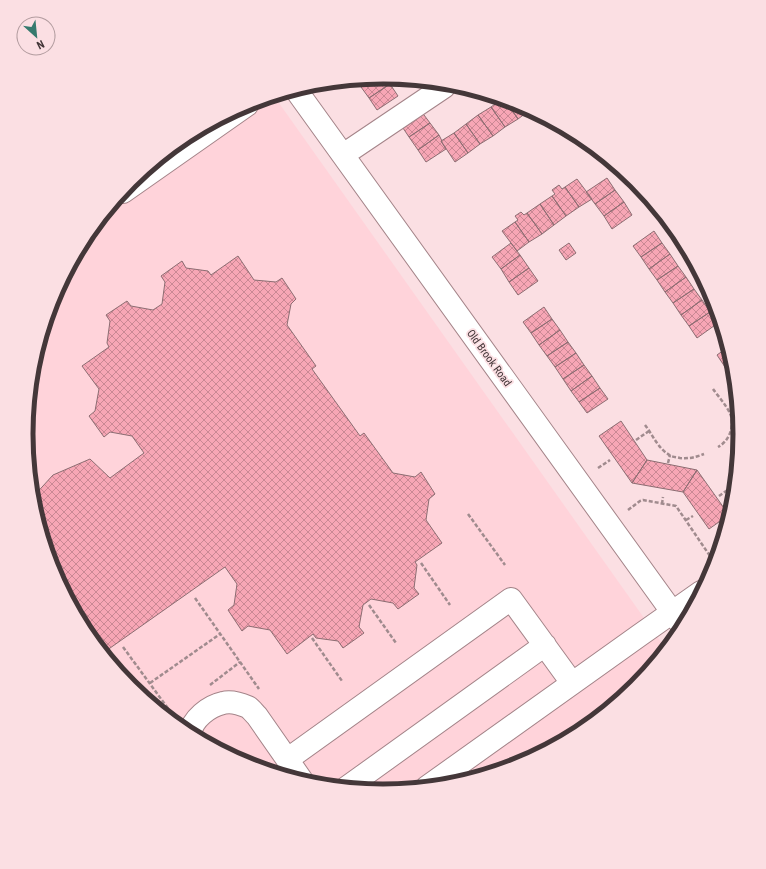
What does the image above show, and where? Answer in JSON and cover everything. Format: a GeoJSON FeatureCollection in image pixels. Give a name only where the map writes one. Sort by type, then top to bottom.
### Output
{"type":"FeatureCollection","features":[{"type":"Feature","properties":{"kind":"street"},"geometry":{"type":"LineString","coordinates":[[343,155],[441,89]]}},
{"type":"Feature","properties":{"kind":"street","name":"Old Brook Road"},"geometry":{"type":"LineString","coordinates":[[299,94],[678,620]]}},
{"type":"Feature","properties":{"kind":"street"},"geometry":{"type":"LineString","coordinates":[[151,172],[209,130]]}},
{"type":"Feature","properties":{"kind":"street"},"geometry":{"type":"LineString","coordinates":[[288,759],[511,599],[572,683]]}},
{"type":"Feature","properties":{"kind":"street"},"geometry":{"type":"LineString","coordinates":[[436,781],[572,683],[678,620],[685,611]]}},
{"type":"Feature","properties":{"kind":"street"},"geometry":{"type":"LineString","coordinates":[[352,783],[544,645]]}},
{"type":"Feature","properties":{"kind":"street"},"geometry":{"type":"LineString","coordinates":[[192,728],[196,720],[204,712],[223,703],[239,704],[249,708],[257,716],[298,774]]}},
{"type":"Feature","properties":{"kind":"path"},"geometry":{"type":"LineString","coordinates":[[713,389],[730,415],[731,426],[729,435],[723,444],[718,447]]}},
{"type":"Feature","properties":{"kind":"path"},"geometry":{"type":"LineString","coordinates":[[645,424],[661,448],[670,455],[678,458],[689,459],[704,454]]}},
{"type":"Feature","properties":{"kind":"path"},"geometry":{"type":"LineString","coordinates":[[636,440],[649,431]]}},
{"type":"Feature","properties":{"kind":"path"},"geometry":{"type":"LineString","coordinates":[[668,463],[670,455]]}},
{"type":"Feature","properties":{"kind":"path"},"geometry":{"type":"LineString","coordinates":[[598,468],[610,460]]}},
{"type":"Feature","properties":{"kind":"path"},"geometry":{"type":"LineString","coordinates":[[718,496],[728,489]]}},
{"type":"Feature","properties":{"kind":"path"},"geometry":{"type":"LineString","coordinates":[[662,504],[663,498]]}},
{"type":"Feature","properties":{"kind":"path"},"geometry":{"type":"LineString","coordinates":[[628,510],[641,500],[676,506],[710,556]]}},
{"type":"Feature","properties":{"kind":"path"},"geometry":{"type":"LineString","coordinates":[[468,514],[504,566]]}},
{"type":"Feature","properties":{"kind":"path"},"geometry":{"type":"LineString","coordinates":[[686,520],[693,516]]}},
{"type":"Feature","properties":{"kind":"path"},"geometry":{"type":"LineString","coordinates":[[421,563],[450,605]]}},
{"type":"Feature","properties":{"kind":"path"},"geometry":{"type":"LineString","coordinates":[[195,598],[260,691]]}},
{"type":"Feature","properties":{"kind":"path"},"geometry":{"type":"LineString","coordinates":[[369,605],[396,643]]}},
{"type":"Feature","properties":{"kind":"path"},"geometry":{"type":"LineString","coordinates":[[150,683],[220,634]]}},
{"type":"Feature","properties":{"kind":"path"},"geometry":{"type":"LineString","coordinates":[[312,638],[342,681]]}},
{"type":"Feature","properties":{"kind":"path"},"geometry":{"type":"LineString","coordinates":[[123,647],[174,715]]}},
{"type":"Feature","properties":{"kind":"path"},"geometry":{"type":"LineString","coordinates":[[204,689],[240,662]]}},
{"type":"Feature","properties":{"kind":"shaded area"},"geometry":{"type":"Polygon","coordinates":[[[277,101],[663,645],[614,698],[577,726],[558,738],[517,758],[474,773],[451,778],[406,784],[360,784],[315,778],[292,773],[249,758],[208,738],[189,726],[152,698],[136,682],[105,648],[92,629],[69,589],[60,568],[45,525],[40,503],[36,480],[33,434],[36,389],[40,366],[45,344],[60,301],[80,259],[92,240],[105,221],[136,187],[152,171],[208,131],[228,121],[249,111],[277,101]]]}},
{"type":"Feature","properties":{"kind":"building"},"geometry":{"type":"Polygon","coordinates":[[[390,84],[369,98],[361,87],[364,85],[390,84]]]}},
{"type":"Feature","properties":{"kind":"building"},"geometry":{"type":"Polygon","coordinates":[[[390,84],[398,96],[377,110],[369,98],[390,84]]]}},
{"type":"Feature","properties":{"kind":"building"},"geometry":{"type":"Polygon","coordinates":[[[496,103],[511,109],[518,119],[505,127],[491,107],[496,103]]]}},
{"type":"Feature","properties":{"kind":"building"},"geometry":{"type":"Polygon","coordinates":[[[491,107],[505,127],[493,136],[478,115],[491,107]]]}},
{"type":"Feature","properties":{"kind":"building"},"geometry":{"type":"Polygon","coordinates":[[[511,109],[524,114],[518,119],[511,109]]]}},
{"type":"Feature","properties":{"kind":"building"},"geometry":{"type":"Polygon","coordinates":[[[421,111],[430,123],[409,137],[401,125],[421,111]]]}},
{"type":"Feature","properties":{"kind":"building"},"geometry":{"type":"Polygon","coordinates":[[[478,115],[493,136],[480,144],[466,124],[478,115]]]}},
{"type":"Feature","properties":{"kind":"building"},"geometry":{"type":"Polygon","coordinates":[[[430,123],[439,135],[418,150],[409,137],[430,123]]]}},
{"type":"Feature","properties":{"kind":"building"},"geometry":{"type":"Polygon","coordinates":[[[466,124],[480,144],[468,153],[454,133],[466,124]]]}},
{"type":"Feature","properties":{"kind":"building"},"geometry":{"type":"Polygon","coordinates":[[[454,133],[468,153],[455,162],[441,141],[454,133]]]}},
{"type":"Feature","properties":{"kind":"building"},"geometry":{"type":"Polygon","coordinates":[[[439,135],[446,149],[426,162],[418,150],[439,135]]]}},
{"type":"Feature","properties":{"kind":"building"},"geometry":{"type":"Polygon","coordinates":[[[607,178],[615,190],[595,204],[586,192],[607,178]]]}},
{"type":"Feature","properties":{"kind":"building"},"geometry":{"type":"Polygon","coordinates":[[[577,179],[592,199],[579,207],[565,187],[577,179]]]}},
{"type":"Feature","properties":{"kind":"building"},"geometry":{"type":"Polygon","coordinates":[[[559,185],[562,189],[565,187],[579,207],[566,216],[552,196],[555,194],[552,190],[559,185]]]}},
{"type":"Feature","properties":{"kind":"building"},"geometry":{"type":"Polygon","coordinates":[[[615,190],[624,202],[604,216],[595,204],[615,190]]]}},
{"type":"Feature","properties":{"kind":"building"},"geometry":{"type":"Polygon","coordinates":[[[552,196],[566,216],[554,225],[540,204],[552,196]]]}},
{"type":"Feature","properties":{"kind":"building"},"geometry":{"type":"Polygon","coordinates":[[[624,202],[632,215],[612,229],[604,216],[624,202]]]}},
{"type":"Feature","properties":{"kind":"building"},"geometry":{"type":"Polygon","coordinates":[[[540,204],[554,225],[542,234],[527,213],[540,204]]]}},
{"type":"Feature","properties":{"kind":"building"},"geometry":{"type":"Polygon","coordinates":[[[521,212],[524,215],[527,213],[542,234],[529,242],[515,222],[518,220],[515,216],[521,212]]]}},
{"type":"Feature","properties":{"kind":"building"},"geometry":{"type":"Polygon","coordinates":[[[515,222],[529,242],[517,251],[502,231],[515,222]]]}},
{"type":"Feature","properties":{"kind":"building"},"geometry":{"type":"Polygon","coordinates":[[[654,231],[662,243],[641,257],[633,246],[654,231]]]}},
{"type":"Feature","properties":{"kind":"building"},"geometry":{"type":"Polygon","coordinates":[[[511,243],[520,255],[501,269],[492,257],[511,243]]]}},
{"type":"Feature","properties":{"kind":"building"},"geometry":{"type":"Polygon","coordinates":[[[569,243],[576,253],[566,260],[559,250],[569,243]]]}},
{"type":"Feature","properties":{"kind":"building"},"geometry":{"type":"Polygon","coordinates":[[[662,243],[670,254],[649,269],[641,257],[662,243]]]}},
{"type":"Feature","properties":{"kind":"building"},"geometry":{"type":"Polygon","coordinates":[[[670,254],[678,266],[657,280],[649,269],[670,254]]]}},
{"type":"Feature","properties":{"kind":"building"},"geometry":{"type":"Polygon","coordinates":[[[520,255],[529,268],[509,282],[501,269],[520,255]]]}},
{"type":"Feature","properties":{"kind":"building"},"geometry":{"type":"Polygon","coordinates":[[[238,256],[254,280],[276,282],[282,278],[296,299],[291,304],[287,325],[316,366],[312,369],[360,436],[364,433],[393,473],[415,477],[421,472],[435,494],[429,499],[426,520],[442,543],[415,562],[417,565],[414,588],[419,594],[398,609],[393,603],[371,599],[363,605],[359,627],[364,633],[343,648],[338,641],[316,638],[313,634],[287,654],[270,630],[248,626],[242,631],[228,610],[234,605],[237,584],[225,567],[107,650],[92,629],[69,589],[52,547],[45,525],[38,491],[53,475],[90,459],[110,478],[144,453],[132,436],[110,432],[104,437],[89,416],[95,411],[99,389],[82,366],[109,347],[107,343],[110,321],[106,315],[127,301],[131,306],[153,310],[162,304],[165,282],[161,276],[182,261],[186,268],[208,271],[211,275],[238,256]]]}},
{"type":"Feature","properties":{"kind":"building"},"geometry":{"type":"Polygon","coordinates":[[[678,266],[686,277],[665,292],[657,280],[678,266]]]}},
{"type":"Feature","properties":{"kind":"building"},"geometry":{"type":"Polygon","coordinates":[[[529,268],[538,281],[518,295],[509,282],[529,268]]]}},
{"type":"Feature","properties":{"kind":"building"},"geometry":{"type":"Polygon","coordinates":[[[686,277],[694,289],[673,303],[665,292],[686,277]]]}},
{"type":"Feature","properties":{"kind":"building"},"geometry":{"type":"Polygon","coordinates":[[[694,289],[702,300],[681,315],[673,303],[694,289]]]}},
{"type":"Feature","properties":{"kind":"building"},"geometry":{"type":"Polygon","coordinates":[[[702,300],[710,312],[689,326],[681,315],[702,300]]]}},
{"type":"Feature","properties":{"kind":"building"},"geometry":{"type":"Polygon","coordinates":[[[544,307],[552,319],[531,333],[523,322],[544,307]]]}},
{"type":"Feature","properties":{"kind":"building"},"geometry":{"type":"Polygon","coordinates":[[[710,312],[715,325],[697,338],[689,326],[710,312]]]}},
{"type":"Feature","properties":{"kind":"building"},"geometry":{"type":"Polygon","coordinates":[[[552,319],[560,330],[539,345],[531,333],[552,319]]]}},
{"type":"Feature","properties":{"kind":"building"},"geometry":{"type":"Polygon","coordinates":[[[560,330],[568,342],[547,356],[539,345],[560,330]]]}},
{"type":"Feature","properties":{"kind":"building"},"geometry":{"type":"Polygon","coordinates":[[[568,342],[576,353],[555,367],[547,356],[568,342]]]}},
{"type":"Feature","properties":{"kind":"building"},"geometry":{"type":"Polygon","coordinates":[[[723,351],[727,369],[717,355],[723,351]]]}},
{"type":"Feature","properties":{"kind":"building"},"geometry":{"type":"Polygon","coordinates":[[[576,353],[584,365],[563,379],[555,367],[576,353]]]}},
{"type":"Feature","properties":{"kind":"building"},"geometry":{"type":"Polygon","coordinates":[[[584,365],[592,376],[571,391],[563,379],[584,365]]]}},
{"type":"Feature","properties":{"kind":"building"},"geometry":{"type":"Polygon","coordinates":[[[592,376],[600,388],[579,402],[571,391],[592,376]]]}},
{"type":"Feature","properties":{"kind":"building"},"geometry":{"type":"Polygon","coordinates":[[[600,388],[608,399],[587,413],[579,402],[600,388]]]}},
{"type":"Feature","properties":{"kind":"building"},"geometry":{"type":"Polygon","coordinates":[[[621,421],[647,460],[632,483],[599,436],[621,421]]]}},
{"type":"Feature","properties":{"kind":"building"},"geometry":{"type":"Polygon","coordinates":[[[647,460],[697,470],[683,492],[632,483],[647,460]]]}},
{"type":"Feature","properties":{"kind":"building"},"geometry":{"type":"Polygon","coordinates":[[[697,470],[725,509],[722,520],[709,529],[683,492],[697,470]]]}}]}
